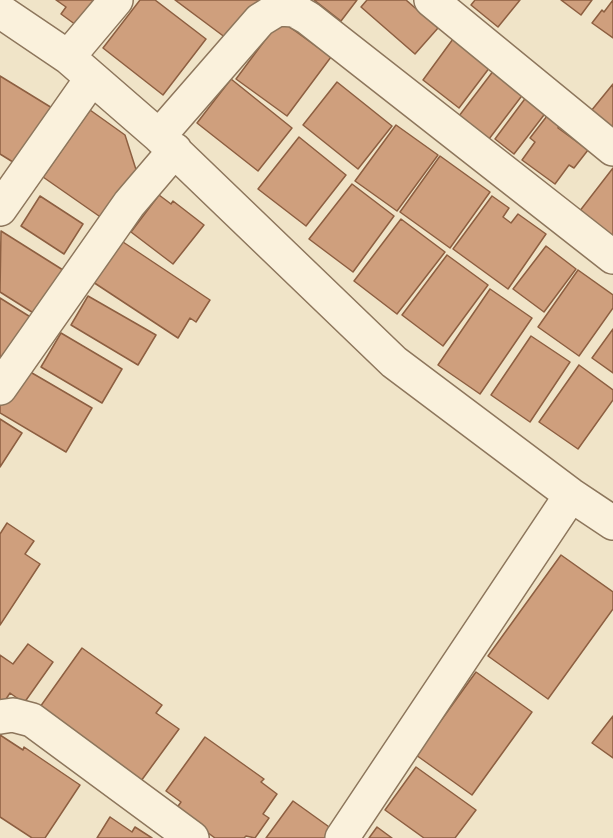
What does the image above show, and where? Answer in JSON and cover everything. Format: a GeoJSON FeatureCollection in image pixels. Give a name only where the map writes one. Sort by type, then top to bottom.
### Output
{"type":"FeatureCollection","features":[{"type":"Feature","properties":{"kind":"street"},"geometry":{"type":"LineString","coordinates":[[68,57],[116,0]]}},
{"type":"Feature","properties":{"kind":"street"},"geometry":{"type":"LineString","coordinates":[[431,0],[613,148]]}},
{"type":"Feature","properties":{"kind":"street"},"geometry":{"type":"LineString","coordinates":[[0,388],[129,204],[167,143],[260,20],[278,9],[294,10],[317,25],[613,257]]}},
{"type":"Feature","properties":{"kind":"street"},"geometry":{"type":"LineString","coordinates":[[0,11],[68,57],[167,143],[394,362],[571,495],[613,523]]}},
{"type":"Feature","properties":{"kind":"street"},"geometry":{"type":"LineString","coordinates":[[0,209],[92,78]]}},
{"type":"Feature","properties":{"kind":"street"},"geometry":{"type":"LineString","coordinates":[[342,838],[571,495]]}},
{"type":"Feature","properties":{"kind":"street"},"geometry":{"type":"LineString","coordinates":[[0,717],[13,715],[32,720],[192,838]]}},
{"type":"Feature","properties":{"kind":"building"},"geometry":{"type":"Polygon","coordinates":[[[56,0],[98,0],[76,25],[61,14],[66,7],[56,0]]]}},
{"type":"Feature","properties":{"kind":"building"},"geometry":{"type":"Polygon","coordinates":[[[140,0],[155,0],[206,39],[163,95],[103,48],[140,0]]]}},
{"type":"Feature","properties":{"kind":"building"},"geometry":{"type":"Polygon","coordinates":[[[175,0],[261,0],[230,41],[175,0]]]}},
{"type":"Feature","properties":{"kind":"building"},"geometry":{"type":"Polygon","coordinates":[[[314,0],[357,0],[341,21],[314,0]]]}},
{"type":"Feature","properties":{"kind":"building"},"geometry":{"type":"Polygon","coordinates":[[[367,0],[406,0],[438,28],[415,54],[361,7],[367,0]]]}},
{"type":"Feature","properties":{"kind":"building"},"geometry":{"type":"Polygon","coordinates":[[[475,0],[520,0],[498,27],[471,5],[475,0]]]}},
{"type":"Feature","properties":{"kind":"building"},"geometry":{"type":"Polygon","coordinates":[[[561,0],[592,0],[581,15],[561,0]]]}},
{"type":"Feature","properties":{"kind":"building"},"geometry":{"type":"Polygon","coordinates":[[[613,0],[613,38],[592,23],[613,0]]]}},
{"type":"Feature","properties":{"kind":"building"},"geometry":{"type":"Polygon","coordinates":[[[280,20],[331,57],[287,116],[236,79],[280,20]]]}},
{"type":"Feature","properties":{"kind":"building"},"geometry":{"type":"Polygon","coordinates":[[[453,39],[490,67],[459,108],[423,80],[453,39]]]}},
{"type":"Feature","properties":{"kind":"building"},"geometry":{"type":"Polygon","coordinates":[[[494,70],[524,93],[489,139],[459,116],[494,70]]]}},
{"type":"Feature","properties":{"kind":"building"},"geometry":{"type":"Polygon","coordinates":[[[0,76],[57,111],[21,167],[0,154],[0,76]]]}},
{"type":"Feature","properties":{"kind":"building"},"geometry":{"type":"Polygon","coordinates":[[[231,79],[292,128],[258,171],[197,123],[231,79]]]}},
{"type":"Feature","properties":{"kind":"building"},"geometry":{"type":"Polygon","coordinates":[[[337,82],[392,126],[358,169],[303,125],[337,82]]]}},
{"type":"Feature","properties":{"kind":"building"},"geometry":{"type":"Polygon","coordinates":[[[613,84],[613,128],[591,111],[613,84]]]}},
{"type":"Feature","properties":{"kind":"building"},"geometry":{"type":"Polygon","coordinates":[[[527,96],[547,111],[514,154],[495,139],[527,96]]]}},
{"type":"Feature","properties":{"kind":"building"},"geometry":{"type":"Polygon","coordinates":[[[90,110],[125,135],[139,179],[109,223],[43,177],[90,110]]]}},
{"type":"Feature","properties":{"kind":"building"},"geometry":{"type":"Polygon","coordinates":[[[547,116],[559,125],[558,128],[588,150],[574,168],[569,165],[555,184],[522,160],[535,142],[530,138],[547,116]]]}},
{"type":"Feature","properties":{"kind":"building"},"geometry":{"type":"Polygon","coordinates":[[[396,125],[438,155],[397,211],[355,181],[396,125]]]}},
{"type":"Feature","properties":{"kind":"building"},"geometry":{"type":"Polygon","coordinates":[[[299,137],[346,175],[306,226],[258,189],[299,137]]]}},
{"type":"Feature","properties":{"kind":"building"},"geometry":{"type":"Polygon","coordinates":[[[440,156],[490,192],[450,248],[400,212],[440,156]]]}},
{"type":"Feature","properties":{"kind":"building"},"geometry":{"type":"Polygon","coordinates":[[[613,168],[613,237],[579,212],[613,168]]]}},
{"type":"Feature","properties":{"kind":"building"},"geometry":{"type":"Polygon","coordinates":[[[352,184],[394,216],[353,272],[309,239],[352,184]]]}},
{"type":"Feature","properties":{"kind":"building"},"geometry":{"type":"Polygon","coordinates":[[[159,195],[171,204],[173,201],[204,225],[173,264],[131,232],[159,195]]]}},
{"type":"Feature","properties":{"kind":"building"},"geometry":{"type":"Polygon","coordinates":[[[40,196],[83,224],[64,254],[21,226],[40,196]]]}},
{"type":"Feature","properties":{"kind":"building"},"geometry":{"type":"Polygon","coordinates":[[[492,196],[509,208],[503,217],[511,223],[518,214],[546,234],[508,289],[453,249],[492,196]]]}},
{"type":"Feature","properties":{"kind":"building"},"geometry":{"type":"Polygon","coordinates":[[[401,219],[445,252],[397,314],[354,281],[401,219]]]}},
{"type":"Feature","properties":{"kind":"building"},"geometry":{"type":"Polygon","coordinates":[[[1,231],[63,270],[35,314],[0,292],[1,231]]]}},
{"type":"Feature","properties":{"kind":"building"},"geometry":{"type":"Polygon","coordinates":[[[120,240],[210,300],[196,322],[190,318],[178,338],[93,282],[120,240]]]}},
{"type":"Feature","properties":{"kind":"building"},"geometry":{"type":"Polygon","coordinates":[[[546,246],[576,269],[544,312],[513,289],[546,246]]]}},
{"type":"Feature","properties":{"kind":"building"},"geometry":{"type":"Polygon","coordinates":[[[447,255],[488,285],[443,346],[402,315],[447,255]]]}},
{"type":"Feature","properties":{"kind":"building"},"geometry":{"type":"Polygon","coordinates":[[[578,270],[613,295],[613,308],[579,356],[538,327],[578,270]]]}},
{"type":"Feature","properties":{"kind":"building"},"geometry":{"type":"Polygon","coordinates":[[[490,289],[532,318],[480,394],[438,365],[490,289]]]}},
{"type":"Feature","properties":{"kind":"building"},"geometry":{"type":"Polygon","coordinates":[[[88,296],[156,335],[138,365],[71,325],[88,296]]]}},
{"type":"Feature","properties":{"kind":"building"},"geometry":{"type":"Polygon","coordinates":[[[0,298],[40,323],[14,365],[0,356],[0,298]]]}},
{"type":"Feature","properties":{"kind":"building"},"geometry":{"type":"Polygon","coordinates":[[[613,329],[613,373],[592,358],[613,329]]]}},
{"type":"Feature","properties":{"kind":"building"},"geometry":{"type":"Polygon","coordinates":[[[61,333],[122,369],[102,403],[41,367],[61,333]]]}},
{"type":"Feature","properties":{"kind":"building"},"geometry":{"type":"Polygon","coordinates":[[[531,336],[570,362],[530,422],[491,395],[531,336]]]}},
{"type":"Feature","properties":{"kind":"building"},"geometry":{"type":"Polygon","coordinates":[[[579,365],[613,390],[613,400],[578,449],[539,422],[579,365]]]}},
{"type":"Feature","properties":{"kind":"building"},"geometry":{"type":"Polygon","coordinates":[[[20,366],[92,408],[66,452],[0,413],[0,400],[20,366]]]}},
{"type":"Feature","properties":{"kind":"building"},"geometry":{"type":"Polygon","coordinates":[[[0,419],[22,433],[0,467],[0,419]]]}},
{"type":"Feature","properties":{"kind":"building"},"geometry":{"type":"Polygon","coordinates":[[[7,523],[34,541],[25,554],[40,564],[0,625],[0,534],[7,523]]]}},
{"type":"Feature","properties":{"kind":"building"},"geometry":{"type":"Polygon","coordinates":[[[561,555],[613,592],[613,609],[548,699],[488,656],[561,555]]]}},
{"type":"Feature","properties":{"kind":"building"},"geometry":{"type":"Polygon","coordinates":[[[28,644],[53,662],[24,703],[10,693],[2,705],[0,704],[0,655],[13,664],[28,644]]]}},
{"type":"Feature","properties":{"kind":"building"},"geometry":{"type":"Polygon","coordinates":[[[82,648],[162,705],[156,713],[179,729],[141,781],[40,707],[82,648]]]}},
{"type":"Feature","properties":{"kind":"building"},"geometry":{"type":"Polygon","coordinates":[[[476,672],[532,712],[472,795],[416,755],[476,672]]]}},
{"type":"Feature","properties":{"kind":"building"},"geometry":{"type":"Polygon","coordinates":[[[613,716],[613,758],[592,743],[613,716]]]}},
{"type":"Feature","properties":{"kind":"building"},"geometry":{"type":"Polygon","coordinates":[[[0,735],[23,750],[24,747],[80,785],[45,838],[32,838],[0,817],[0,735]]]}},
{"type":"Feature","properties":{"kind":"building"},"geometry":{"type":"Polygon","coordinates":[[[205,737],[264,779],[261,782],[277,794],[263,814],[269,818],[255,838],[246,836],[244,838],[215,838],[176,809],[181,802],[166,791],[205,737]]]}},
{"type":"Feature","properties":{"kind":"building"},"geometry":{"type":"Polygon","coordinates":[[[416,767],[476,810],[455,838],[424,838],[385,810],[416,767]]]}},
{"type":"Feature","properties":{"kind":"building"},"geometry":{"type":"Polygon","coordinates":[[[293,801],[332,829],[325,838],[266,838],[293,801]]]}},
{"type":"Feature","properties":{"kind":"building"},"geometry":{"type":"Polygon","coordinates":[[[110,817],[132,832],[135,827],[152,838],[97,838],[110,817]]]}},
{"type":"Feature","properties":{"kind":"building"},"geometry":{"type":"Polygon","coordinates":[[[377,827],[392,838],[369,838],[377,827]]]}}]}
